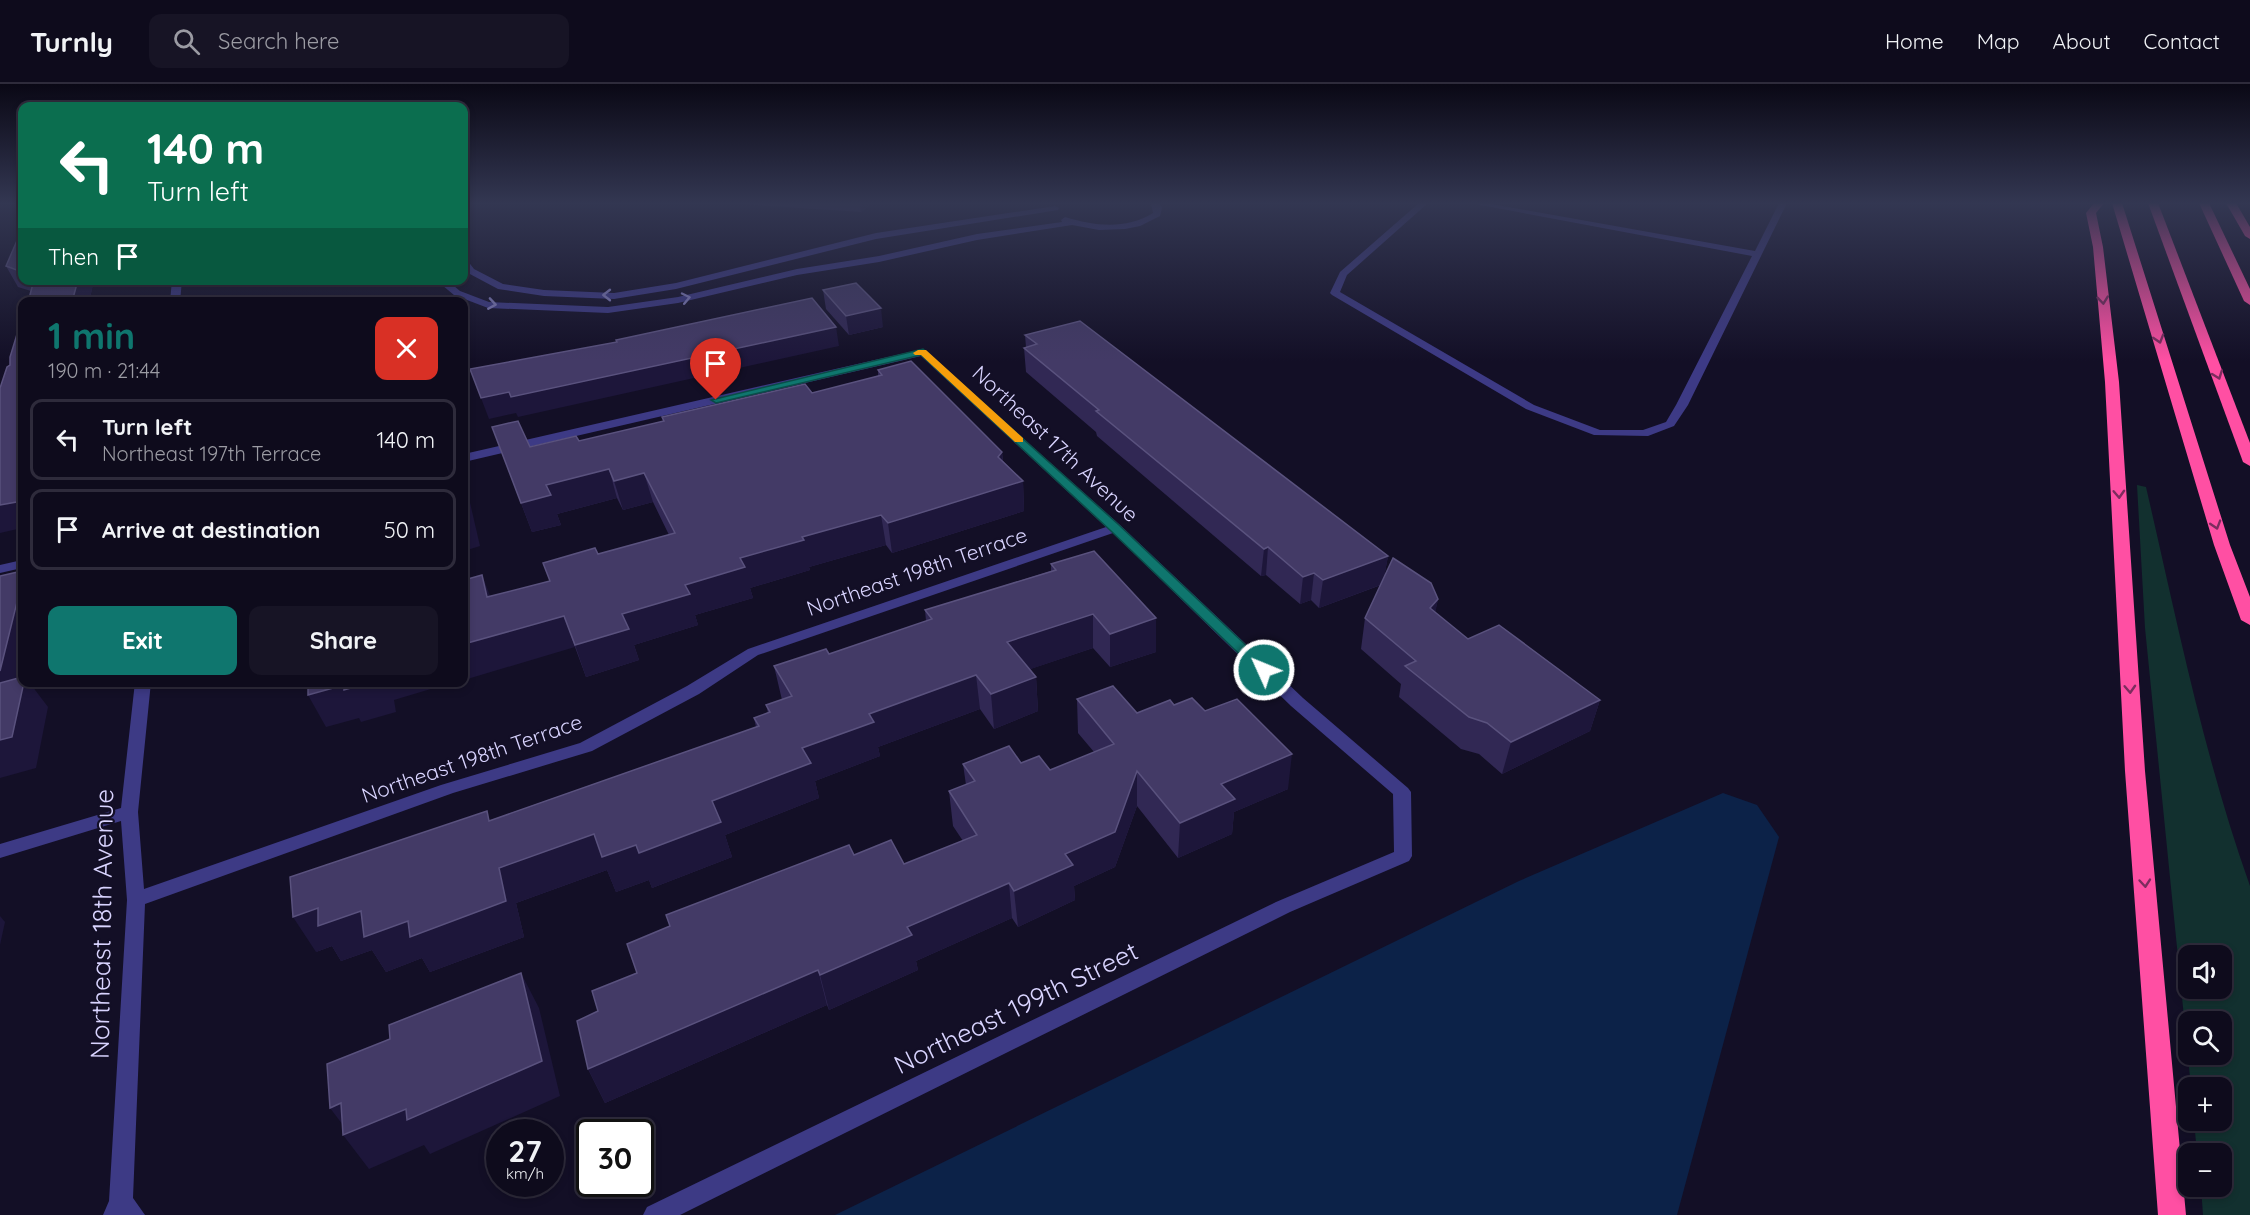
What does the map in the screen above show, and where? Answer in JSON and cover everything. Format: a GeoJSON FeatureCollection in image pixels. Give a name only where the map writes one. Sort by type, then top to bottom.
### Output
{"type":"FeatureCollection","features":[{"type":"Feature","properties":{"kind":"highway"},"geometry":{"type":"LineString","coordinates":[[2099,256],[2112,382],[2135,771],[2172,1215]]}},
{"type":"Feature","properties":{"kind":"highway"},"geometry":{"type":"LineString","coordinates":[[2133,256],[2222,545],[2250,620]]}},
{"type":"Feature","properties":{"kind":"highway"},"geometry":{"type":"LineString","coordinates":[[2173,256],[2250,462]]}},
{"type":"Feature","properties":{"kind":"highway"},"geometry":{"type":"LineString","coordinates":[[2229,256],[2250,301]]}},
{"type":"Feature","properties":{"kind":"street"},"geometry":{"type":"LineString","coordinates":[[468,268],[471,272],[501,287],[544,293],[614,296],[675,286],[796,256]]}},
{"type":"Feature","properties":{"kind":"street"},"geometry":{"type":"LineString","coordinates":[[468,297],[488,305],[608,310],[678,300],[797,272],[885,256]]}},
{"type":"Feature","properties":{"kind":"street"},"geometry":{"type":"LineString","coordinates":[[1364,256],[1343,274],[1335,293],[1530,407],[1598,433],[1644,434],[1670,424],[1682,405],[1757,256]]}},
{"type":"Feature","properties":{"kind":"street"},"geometry":{"type":"LineString","coordinates":[[447,285],[467,297]]}},
{"type":"Feature","properties":{"kind":"street","name":"Northeast 17th Avenue"},"geometry":{"type":"LineString","coordinates":[[468,457],[923,352],[1115,528],[1297,702],[1402,792],[1403,856]]}},
{"type":"Feature","properties":{"kind":"street","name":"Northeast 198th Terrace"},"geometry":{"type":"LineString","coordinates":[[136,900],[447,789],[586,747],[693,690],[753,652],[1115,528]]}},
{"type":"Feature","properties":{"kind":"street"},"geometry":{"type":"LineString","coordinates":[[0,569],[18,565]]}},
{"type":"Feature","properties":{"kind":"street","name":"Northeast 18th Avenue"},"geometry":{"type":"LineString","coordinates":[[123,1211],[136,900],[129,812],[142,687]]}},
{"type":"Feature","properties":{"kind":"street"},"geometry":{"type":"LineString","coordinates":[[0,851],[129,812]]}},
{"type":"Feature","properties":{"kind":"street","name":"Northeast 199th Street"},"geometry":{"type":"LineString","coordinates":[[655,1215],[1283,906],[1403,856]]}},
{"type":"Feature","properties":{"kind":"green space"},"geometry":{"type":"Polygon","coordinates":[[[2137,485],[2146,487],[2205,738],[2250,886],[2250,1215],[2203,1215],[2202,1197],[2232,1197],[2232,1143],[2196,1143],[2195,1131],[2232,1131],[2232,1077],[2190,1077],[2189,1065],[2232,1065],[2232,1011],[2183,1011],[2182,999],[2232,999],[2232,945],[2178,945],[2178,957],[2145,628],[2137,485]]]}},
{"type":"Feature","properties":{"kind":"water"},"geometry":{"type":"Polygon","coordinates":[[[1723,793],[1757,805],[1779,837],[1677,1215],[835,1215],[1519,881],[1723,793]]]}},
{"type":"Feature","properties":{"kind":"building"},"geometry":{"type":"Polygon","coordinates":[[[10,256],[18,256],[18,270],[6,266],[10,256]]]}},
{"type":"Feature","properties":{"kind":"building"},"geometry":{"type":"Polygon","coordinates":[[[856,283],[881,308],[846,316],[823,290],[856,283]]]}},
{"type":"Feature","properties":{"kind":"building"},"geometry":{"type":"Polygon","coordinates":[[[33,285],[77,285],[73,297],[29,297],[33,285]]]}},
{"type":"Feature","properties":{"kind":"building"},"geometry":{"type":"Polygon","coordinates":[[[812,298],[836,327],[511,397],[509,392],[481,398],[470,369],[617,342],[616,340],[812,298]]]}},
{"type":"Feature","properties":{"kind":"building"},"geometry":{"type":"Polygon","coordinates":[[[1080,321],[1388,556],[1323,580],[1314,573],[1303,577],[1268,547],[1264,549],[1096,411],[1099,410],[1024,348],[1037,344],[1025,335],[1080,321]]]}},
{"type":"Feature","properties":{"kind":"building"},"geometry":{"type":"Polygon","coordinates":[[[18,331],[18,502],[0,505],[0,388],[7,367],[10,365],[10,357],[18,331]]]}},
{"type":"Feature","properties":{"kind":"building"},"geometry":{"type":"Polygon","coordinates":[[[911,361],[1002,452],[998,457],[1023,481],[888,523],[881,515],[802,537],[804,540],[740,558],[745,567],[685,585],[690,594],[622,614],[629,629],[575,645],[564,616],[468,643],[468,579],[482,575],[487,597],[550,581],[543,563],[595,548],[598,554],[675,533],[644,473],[614,481],[609,469],[546,485],[551,495],[521,503],[492,427],[518,421],[530,447],[576,436],[579,441],[664,421],[662,417],[805,384],[812,393],[882,375],[878,370],[911,361]]]}},
{"type":"Feature","properties":{"kind":"building"},"geometry":{"type":"Polygon","coordinates":[[[1094,551],[1156,618],[1110,634],[1093,614],[1007,642],[1036,677],[991,694],[976,675],[869,714],[874,722],[802,748],[811,763],[712,801],[721,822],[639,853],[636,845],[602,857],[594,834],[499,868],[506,901],[410,937],[408,921],[364,937],[361,911],[318,926],[318,908],[293,917],[290,877],[487,811],[489,821],[759,726],[754,718],[770,712],[766,705],[792,696],[774,666],[826,649],[829,654],[932,619],[925,610],[1056,570],[1051,564],[1094,551]]]}},
{"type":"Feature","properties":{"kind":"building"},"geometry":{"type":"Polygon","coordinates":[[[1393,558],[1431,583],[1438,599],[1430,608],[1468,639],[1499,625],[1600,700],[1511,742],[1487,723],[1469,717],[1405,666],[1416,661],[1365,618],[1393,558]]]}},
{"type":"Feature","properties":{"kind":"building"},"geometry":{"type":"Polygon","coordinates":[[[18,572],[18,598],[0,671],[0,576],[18,572]]]}},
{"type":"Feature","properties":{"kind":"building"},"geometry":{"type":"Polygon","coordinates":[[[18,678],[18,687],[23,687],[12,737],[0,740],[0,683],[18,678]]]}},
{"type":"Feature","properties":{"kind":"building"},"geometry":{"type":"Polygon","coordinates":[[[1113,686],[1137,713],[1170,700],[1174,705],[1192,698],[1205,711],[1237,699],[1292,754],[1221,784],[1235,799],[1180,823],[1137,771],[1115,832],[1065,854],[1073,865],[1014,891],[1009,883],[907,927],[912,935],[820,975],[818,970],[588,1069],[577,1021],[598,1011],[592,991],[637,973],[627,944],[670,926],[666,915],[849,845],[854,855],[891,840],[904,864],[977,835],[949,791],[975,781],[963,764],[1009,746],[1021,763],[1039,756],[1050,770],[1114,744],[1077,699],[1113,686]]]}},
{"type":"Feature","properties":{"kind":"building"},"geometry":{"type":"Polygon","coordinates":[[[308,687],[337,687],[308,695],[308,687]]]}},
{"type":"Feature","properties":{"kind":"building"},"geometry":{"type":"Polygon","coordinates":[[[521,973],[542,1061],[407,1120],[406,1109],[343,1135],[341,1103],[330,1108],[327,1064],[390,1039],[389,1025],[521,973]]]}},
{"type":"Feature","properties":{"kind":"slow traffic"},"geometry":{"type":"LineString","coordinates":[[918,353],[923,352],[1019,440]]}},
{"type":"Feature","properties":{"kind":"route"},"geometry":{"type":"LineString","coordinates":[[716,400],[923,352],[1115,528],[1264,670]]}}]}
